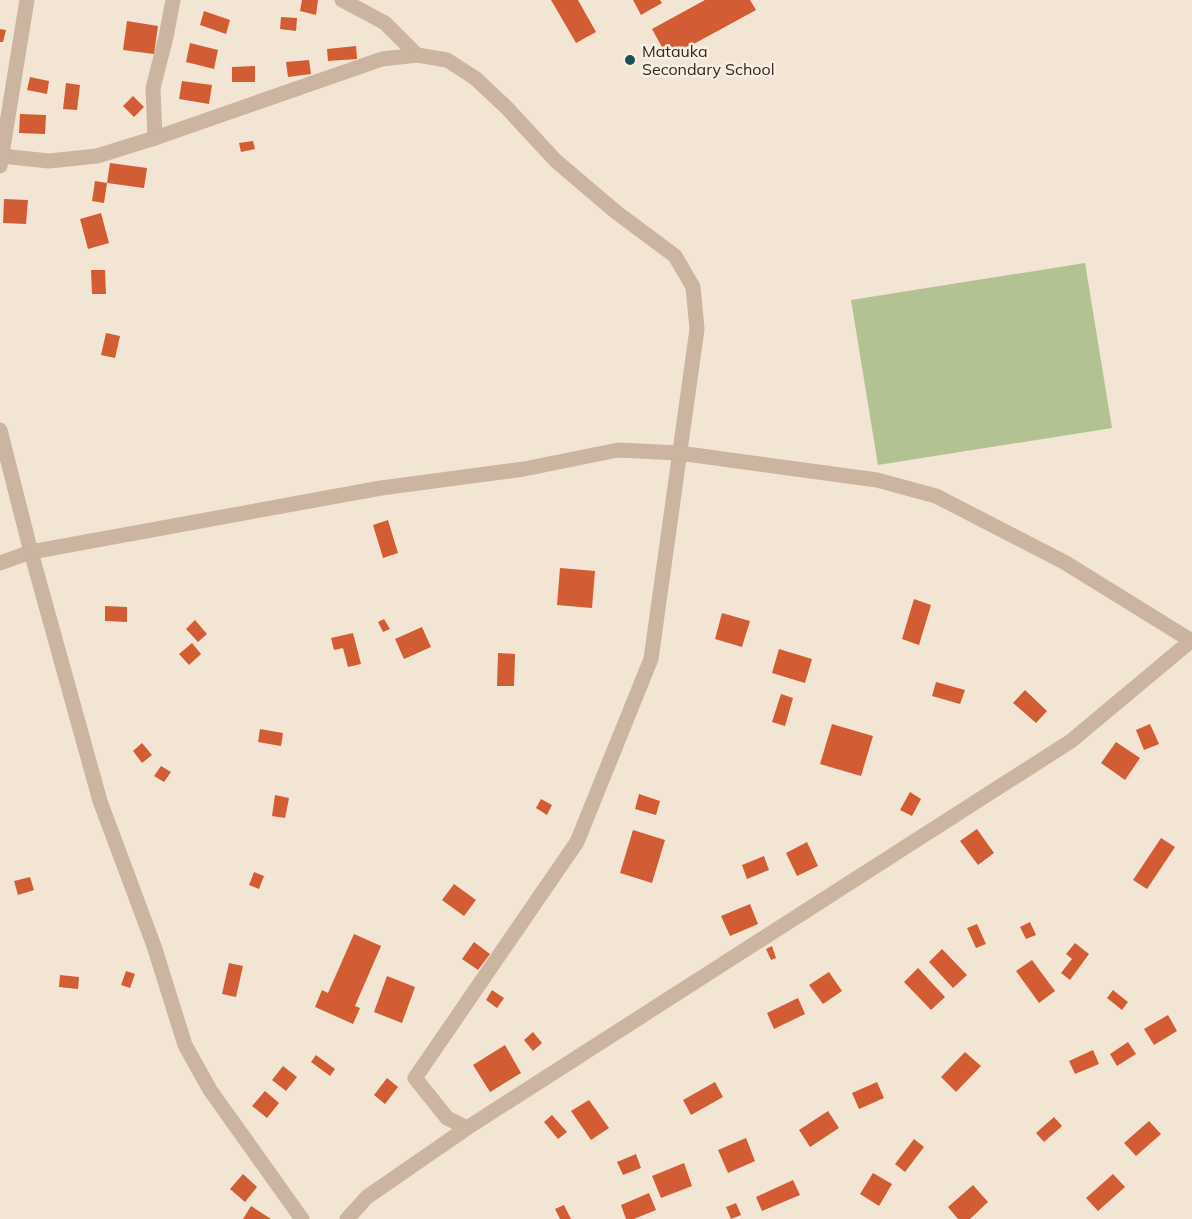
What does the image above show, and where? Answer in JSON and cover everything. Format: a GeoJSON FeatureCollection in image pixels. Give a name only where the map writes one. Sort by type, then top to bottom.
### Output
{"type":"FeatureCollection","features":[{"type":"Feature","properties":{"kind":"street"},"geometry":{"type":"LineString","coordinates":[[27,0],[1,161],[49,161],[97,156],[382,59],[417,55],[447,60],[475,78],[507,108],[556,161],[616,212],[675,256],[693,286],[697,329],[651,659],[577,842],[415,1078],[447,1118],[467,1128]]}},
{"type":"Feature","properties":{"kind":"street"},"geometry":{"type":"LineString","coordinates":[[155,138],[153,88],[173,0]]}},
{"type":"Feature","properties":{"kind":"street"},"geometry":{"type":"LineString","coordinates":[[342,0],[384,23],[417,55]]}},
{"type":"Feature","properties":{"kind":"street"},"geometry":{"type":"LineString","coordinates":[[0,430],[31,552],[100,801],[154,946],[185,1045],[210,1090],[302,1219]]}},
{"type":"Feature","properties":{"kind":"street"},"geometry":{"type":"LineString","coordinates":[[0,563],[31,552],[381,488],[524,470],[618,450],[679,453],[877,480],[936,496],[1064,562],[1192,641],[1071,741],[467,1128],[367,1197],[347,1219]]}},
{"type":"Feature","properties":{"kind":"green space"},"geometry":{"type":"Polygon","coordinates":[[[1085,263],[1112,428],[878,465],[851,300],[1085,263]]]}},
{"type":"Feature","properties":{"kind":"building"},"geometry":{"type":"Polygon","coordinates":[[[302,0],[318,0],[316,15],[300,11],[302,0]]]}},
{"type":"Feature","properties":{"kind":"building"},"geometry":{"type":"Polygon","coordinates":[[[551,0],[578,0],[596,32],[576,43],[551,0]]]}},
{"type":"Feature","properties":{"kind":"building"},"geometry":{"type":"Polygon","coordinates":[[[633,0],[660,0],[662,3],[641,15],[633,0]]]}},
{"type":"Feature","properties":{"kind":"building"},"geometry":{"type":"Polygon","coordinates":[[[705,0],[750,0],[756,10],[668,58],[652,29],[705,0]]]}},
{"type":"Feature","properties":{"kind":"building"},"geometry":{"type":"Polygon","coordinates":[[[204,11],[230,20],[226,34],[200,25],[204,11]]]}},
{"type":"Feature","properties":{"kind":"building"},"geometry":{"type":"Polygon","coordinates":[[[281,17],[297,18],[296,31],[280,29],[281,17]]]}},
{"type":"Feature","properties":{"kind":"building"},"geometry":{"type":"Polygon","coordinates":[[[127,21],[158,26],[154,54],[123,50],[127,21]]]}},
{"type":"Feature","properties":{"kind":"building"},"geometry":{"type":"Polygon","coordinates":[[[0,29],[6,30],[3,42],[0,42],[0,29]]]}},
{"type":"Feature","properties":{"kind":"building"},"geometry":{"type":"Polygon","coordinates":[[[190,43],[218,50],[214,69],[186,62],[190,43]]]}},
{"type":"Feature","properties":{"kind":"building"},"geometry":{"type":"Polygon","coordinates":[[[356,46],[357,59],[328,61],[327,49],[356,46]]]}},
{"type":"Feature","properties":{"kind":"building"},"geometry":{"type":"Polygon","coordinates":[[[309,60],[311,74],[288,77],[286,62],[309,60]]]}},
{"type":"Feature","properties":{"kind":"building"},"geometry":{"type":"Polygon","coordinates":[[[255,66],[255,82],[232,82],[232,67],[255,66]]]}},
{"type":"Feature","properties":{"kind":"building"},"geometry":{"type":"Polygon","coordinates":[[[30,77],[49,81],[47,94],[27,90],[30,77]]]}},
{"type":"Feature","properties":{"kind":"building"},"geometry":{"type":"Polygon","coordinates":[[[182,81],[212,85],[209,104],[179,99],[182,81]]]}},
{"type":"Feature","properties":{"kind":"building"},"geometry":{"type":"Polygon","coordinates":[[[66,83],[80,85],[77,110],[63,109],[66,83]]]}},
{"type":"Feature","properties":{"kind":"building"},"geometry":{"type":"Polygon","coordinates":[[[133,96],[144,107],[134,117],[123,106],[133,96]]]}},
{"type":"Feature","properties":{"kind":"building"},"geometry":{"type":"Polygon","coordinates":[[[20,114],[46,115],[45,134],[19,133],[20,114]]]}},
{"type":"Feature","properties":{"kind":"building"},"geometry":{"type":"Polygon","coordinates":[[[253,141],[255,149],[241,152],[239,143],[253,141]]]}},
{"type":"Feature","properties":{"kind":"building"},"geometry":{"type":"Polygon","coordinates":[[[110,163],[147,168],[144,188],[107,183],[110,163]]]}},
{"type":"Feature","properties":{"kind":"building"},"geometry":{"type":"Polygon","coordinates":[[[95,181],[107,183],[104,203],[92,201],[95,181]]]}},
{"type":"Feature","properties":{"kind":"building"},"geometry":{"type":"Polygon","coordinates":[[[4,199],[28,200],[26,224],[3,223],[4,199]]]}},
{"type":"Feature","properties":{"kind":"building"},"geometry":{"type":"Polygon","coordinates":[[[101,213],[109,243],[88,249],[80,219],[101,213]]]}},
{"type":"Feature","properties":{"kind":"building"},"geometry":{"type":"Polygon","coordinates":[[[91,270],[105,270],[106,294],[92,294],[91,270]]]}},
{"type":"Feature","properties":{"kind":"building"},"geometry":{"type":"Polygon","coordinates":[[[106,333],[120,336],[115,358],[101,355],[106,333]]]}},
{"type":"Feature","properties":{"kind":"building"},"geometry":{"type":"Polygon","coordinates":[[[388,520],[398,553],[383,558],[373,525],[388,520]]]}},
{"type":"Feature","properties":{"kind":"building"},"geometry":{"type":"Polygon","coordinates":[[[560,568],[595,571],[592,608],[557,605],[560,568]]]}},
{"type":"Feature","properties":{"kind":"building"},"geometry":{"type":"Polygon","coordinates":[[[914,599],[931,605],[919,645],[902,639],[914,599]]]}},
{"type":"Feature","properties":{"kind":"building"},"geometry":{"type":"Polygon","coordinates":[[[105,606],[127,607],[127,622],[105,621],[105,606]]]}},
{"type":"Feature","properties":{"kind":"building"},"geometry":{"type":"Polygon","coordinates":[[[722,613],[750,621],[742,647],[715,639],[722,613]]]}},
{"type":"Feature","properties":{"kind":"building"},"geometry":{"type":"Polygon","coordinates":[[[384,619],[390,629],[383,632],[378,622],[384,619]]]}},
{"type":"Feature","properties":{"kind":"building"},"geometry":{"type":"Polygon","coordinates":[[[195,620],[207,634],[198,642],[186,629],[195,620]]]}},
{"type":"Feature","properties":{"kind":"building"},"geometry":{"type":"Polygon","coordinates":[[[422,627],[431,647],[404,659],[395,639],[422,627]]]}},
{"type":"Feature","properties":{"kind":"building"},"geometry":{"type":"Polygon","coordinates":[[[353,633],[361,664],[348,667],[343,648],[334,650],[331,638],[353,633]]]}},
{"type":"Feature","properties":{"kind":"building"},"geometry":{"type":"Polygon","coordinates":[[[192,643],[201,654],[189,665],[179,654],[192,643]]]}},
{"type":"Feature","properties":{"kind":"building"},"geometry":{"type":"Polygon","coordinates":[[[779,649],[812,659],[805,683],[772,673],[779,649]]]}},
{"type":"Feature","properties":{"kind":"building"},"geometry":{"type":"Polygon","coordinates":[[[498,653],[515,654],[514,686],[497,686],[498,653]]]}},
{"type":"Feature","properties":{"kind":"building"},"geometry":{"type":"Polygon","coordinates":[[[936,682],[965,690],[960,704],[932,696],[936,682]]]}},
{"type":"Feature","properties":{"kind":"building"},"geometry":{"type":"Polygon","coordinates":[[[1025,690],[1047,711],[1036,723],[1013,703],[1025,690]]]}},
{"type":"Feature","properties":{"kind":"building"},"geometry":{"type":"Polygon","coordinates":[[[781,694],[793,698],[785,726],[772,722],[781,694]]]}},
{"type":"Feature","properties":{"kind":"building"},"geometry":{"type":"Polygon","coordinates":[[[832,724],[873,736],[861,776],[820,764],[832,724]]]}},
{"type":"Feature","properties":{"kind":"building"},"geometry":{"type":"Polygon","coordinates":[[[1150,724],[1159,744],[1144,750],[1136,730],[1150,724]]]}},
{"type":"Feature","properties":{"kind":"building"},"geometry":{"type":"Polygon","coordinates":[[[260,729],[283,733],[281,746],[258,742],[260,729]]]}},
{"type":"Feature","properties":{"kind":"building"},"geometry":{"type":"Polygon","coordinates":[[[1116,742],[1140,758],[1125,780],[1101,763],[1116,742]]]}},
{"type":"Feature","properties":{"kind":"building"},"geometry":{"type":"Polygon","coordinates":[[[142,743],[152,755],[142,763],[133,751],[142,743]]]}},
{"type":"Feature","properties":{"kind":"building"},"geometry":{"type":"Polygon","coordinates":[[[161,766],[171,772],[164,782],[154,776],[161,766]]]}},
{"type":"Feature","properties":{"kind":"building"},"geometry":{"type":"Polygon","coordinates":[[[910,792],[921,799],[912,816],[900,810],[910,792]]]}},
{"type":"Feature","properties":{"kind":"building"},"geometry":{"type":"Polygon","coordinates":[[[639,794],[660,801],[656,815],[635,809],[639,794]]]}},
{"type":"Feature","properties":{"kind":"building"},"geometry":{"type":"Polygon","coordinates":[[[275,795],[289,798],[285,818],[272,816],[275,795]]]}},
{"type":"Feature","properties":{"kind":"building"},"geometry":{"type":"Polygon","coordinates":[[[541,799],[552,805],[547,815],[536,808],[541,799]]]}},
{"type":"Feature","properties":{"kind":"building"},"geometry":{"type":"Polygon","coordinates":[[[977,829],[994,853],[978,865],[960,841],[977,829]]]}},
{"type":"Feature","properties":{"kind":"building"},"geometry":{"type":"Polygon","coordinates":[[[633,830],[665,840],[652,883],[620,873],[633,830]]]}},
{"type":"Feature","properties":{"kind":"building"},"geometry":{"type":"Polygon","coordinates":[[[1161,838],[1175,847],[1147,889],[1133,880],[1161,838]]]}},
{"type":"Feature","properties":{"kind":"building"},"geometry":{"type":"Polygon","coordinates":[[[807,842],[818,866],[797,876],[786,853],[807,842]]]}},
{"type":"Feature","properties":{"kind":"building"},"geometry":{"type":"Polygon","coordinates":[[[764,856],[769,870],[747,879],[742,865],[764,856]]]}},
{"type":"Feature","properties":{"kind":"building"},"geometry":{"type":"Polygon","coordinates":[[[254,872],[264,876],[259,889],[249,885],[254,872]]]}},
{"type":"Feature","properties":{"kind":"building"},"geometry":{"type":"Polygon","coordinates":[[[30,877],[34,890],[18,895],[14,881],[30,877]]]}},
{"type":"Feature","properties":{"kind":"building"},"geometry":{"type":"Polygon","coordinates":[[[454,884],[476,900],[464,916],[442,900],[454,884]]]}},
{"type":"Feature","properties":{"kind":"building"},"geometry":{"type":"Polygon","coordinates":[[[750,904],[758,924],[730,936],[721,916],[750,904]]]}},
{"type":"Feature","properties":{"kind":"building"},"geometry":{"type":"Polygon","coordinates":[[[1030,922],[1036,935],[1026,939],[1020,927],[1030,922]]]}},
{"type":"Feature","properties":{"kind":"building"},"geometry":{"type":"Polygon","coordinates":[[[977,924],[986,944],[976,948],[967,928],[977,924]]]}},
{"type":"Feature","properties":{"kind":"building"},"geometry":{"type":"Polygon","coordinates":[[[354,934],[381,946],[355,1006],[360,1008],[353,1024],[315,1007],[322,990],[328,993],[354,934]]]}},
{"type":"Feature","properties":{"kind":"building"},"geometry":{"type":"Polygon","coordinates":[[[474,942],[490,954],[478,970],[462,959],[474,942]]]}},
{"type":"Feature","properties":{"kind":"building"},"geometry":{"type":"Polygon","coordinates":[[[1075,943],[1089,954],[1070,980],[1061,973],[1072,959],[1066,954],[1075,943]]]}},
{"type":"Feature","properties":{"kind":"building"},"geometry":{"type":"Polygon","coordinates":[[[772,946],[776,958],[771,960],[766,949],[772,946]]]}},
{"type":"Feature","properties":{"kind":"building"},"geometry":{"type":"Polygon","coordinates":[[[942,949],[967,975],[953,988],[929,962],[942,949]]]}},
{"type":"Feature","properties":{"kind":"building"},"geometry":{"type":"Polygon","coordinates":[[[1032,960],[1055,991],[1039,1003],[1016,971],[1032,960]]]}},
{"type":"Feature","properties":{"kind":"building"},"geometry":{"type":"Polygon","coordinates":[[[229,963],[243,966],[236,997],[222,994],[229,963]]]}},
{"type":"Feature","properties":{"kind":"building"},"geometry":{"type":"Polygon","coordinates":[[[918,968],[945,997],[931,1010],[904,982],[918,968]]]}},
{"type":"Feature","properties":{"kind":"building"},"geometry":{"type":"Polygon","coordinates":[[[126,971],[135,974],[130,988],[121,985],[126,971]]]}},
{"type":"Feature","properties":{"kind":"building"},"geometry":{"type":"Polygon","coordinates":[[[829,972],[842,991],[823,1004],[809,985],[829,972]]]}},
{"type":"Feature","properties":{"kind":"building"},"geometry":{"type":"Polygon","coordinates":[[[60,975],[79,977],[78,989],[59,987],[60,975]]]}},
{"type":"Feature","properties":{"kind":"building"},"geometry":{"type":"Polygon","coordinates":[[[387,976],[415,987],[402,1023],[374,1012],[387,976]]]}},
{"type":"Feature","properties":{"kind":"building"},"geometry":{"type":"Polygon","coordinates":[[[492,990],[504,998],[497,1008],[486,1000],[492,990]]]}},
{"type":"Feature","properties":{"kind":"building"},"geometry":{"type":"Polygon","coordinates":[[[1113,990],[1128,1002],[1122,1010],[1107,998],[1113,990]]]}},
{"type":"Feature","properties":{"kind":"building"},"geometry":{"type":"Polygon","coordinates":[[[798,998],[805,1014],[774,1029],[767,1013],[798,998]]]}},
{"type":"Feature","properties":{"kind":"building"},"geometry":{"type":"Polygon","coordinates":[[[1168,1015],[1177,1031],[1154,1045],[1144,1029],[1168,1015]]]}},
{"type":"Feature","properties":{"kind":"building"},"geometry":{"type":"Polygon","coordinates":[[[533,1032],[542,1043],[533,1051],[524,1040],[533,1032]]]}},
{"type":"Feature","properties":{"kind":"building"},"geometry":{"type":"Polygon","coordinates":[[[1128,1042],[1136,1054],[1117,1066],[1110,1054],[1128,1042]]]}},
{"type":"Feature","properties":{"kind":"building"},"geometry":{"type":"Polygon","coordinates":[[[505,1045],[521,1073],[490,1092],[473,1065],[505,1045]]]}},
{"type":"Feature","properties":{"kind":"building"},"geometry":{"type":"Polygon","coordinates":[[[1093,1050],[1099,1064],[1075,1074],[1069,1061],[1093,1050]]]}},
{"type":"Feature","properties":{"kind":"building"},"geometry":{"type":"Polygon","coordinates":[[[965,1052],[981,1066],[956,1092],[941,1077],[965,1052]]]}},
{"type":"Feature","properties":{"kind":"building"},"geometry":{"type":"Polygon","coordinates":[[[316,1055],[335,1069],[330,1076],[311,1062],[316,1055]]]}},
{"type":"Feature","properties":{"kind":"building"},"geometry":{"type":"Polygon","coordinates":[[[283,1066],[297,1077],[286,1091],[272,1080],[283,1066]]]}},
{"type":"Feature","properties":{"kind":"building"},"geometry":{"type":"Polygon","coordinates":[[[387,1078],[398,1087],[385,1104],[374,1095],[387,1078]]]}},
{"type":"Feature","properties":{"kind":"building"},"geometry":{"type":"Polygon","coordinates":[[[715,1082],[723,1097],[691,1115],[683,1100],[715,1082]]]}},
{"type":"Feature","properties":{"kind":"building"},"geometry":{"type":"Polygon","coordinates":[[[877,1082],[884,1098],[859,1109],[852,1093],[877,1082]]]}},
{"type":"Feature","properties":{"kind":"building"},"geometry":{"type":"Polygon","coordinates":[[[265,1091],[279,1103],[267,1118],[252,1106],[265,1091]]]}},
{"type":"Feature","properties":{"kind":"building"},"geometry":{"type":"Polygon","coordinates":[[[589,1100],[609,1128],[591,1140],[571,1111],[589,1100]]]}},
{"type":"Feature","properties":{"kind":"building"},"geometry":{"type":"Polygon","coordinates":[[[828,1111],[839,1128],[810,1147],[799,1130],[828,1111]]]}},
{"type":"Feature","properties":{"kind":"building"},"geometry":{"type":"Polygon","coordinates":[[[552,1115],[567,1132],[558,1139],[544,1122],[552,1115]]]}},
{"type":"Feature","properties":{"kind":"building"},"geometry":{"type":"Polygon","coordinates":[[[1054,1117],[1062,1126],[1044,1142],[1036,1133],[1054,1117]]]}},
{"type":"Feature","properties":{"kind":"building"},"geometry":{"type":"Polygon","coordinates":[[[1149,1121],[1161,1134],[1136,1156],[1124,1143],[1149,1121]]]}},
{"type":"Feature","properties":{"kind":"building"},"geometry":{"type":"Polygon","coordinates":[[[746,1138],[755,1161],[728,1173],[718,1150],[746,1138]]]}},
{"type":"Feature","properties":{"kind":"building"},"geometry":{"type":"Polygon","coordinates":[[[914,1139],[924,1147],[905,1172],[895,1164],[914,1139]]]}},
{"type":"Feature","properties":{"kind":"building"},"geometry":{"type":"Polygon","coordinates":[[[636,1154],[641,1168],[623,1175],[617,1162],[636,1154]]]}},
{"type":"Feature","properties":{"kind":"building"},"geometry":{"type":"Polygon","coordinates":[[[684,1163],[692,1186],[661,1198],[652,1176],[684,1163]]]}},
{"type":"Feature","properties":{"kind":"building"},"geometry":{"type":"Polygon","coordinates":[[[873,1173],[892,1184],[879,1206],[860,1194],[873,1173]]]}},
{"type":"Feature","properties":{"kind":"building"},"geometry":{"type":"Polygon","coordinates":[[[243,1174],[257,1187],[245,1202],[230,1189],[243,1174]]]}},
{"type":"Feature","properties":{"kind":"building"},"geometry":{"type":"Polygon","coordinates":[[[1113,1174],[1125,1187],[1098,1211],[1086,1198],[1113,1174]]]}},
{"type":"Feature","properties":{"kind":"building"},"geometry":{"type":"Polygon","coordinates":[[[793,1180],[800,1195],[762,1211],[756,1197],[793,1180]]]}},
{"type":"Feature","properties":{"kind":"building"},"geometry":{"type":"Polygon","coordinates":[[[973,1185],[988,1202],[970,1219],[958,1219],[948,1207],[973,1185]]]}},
{"type":"Feature","properties":{"kind":"building"},"geometry":{"type":"Polygon","coordinates":[[[649,1193],[656,1210],[634,1219],[626,1219],[621,1205],[649,1193]]]}},
{"type":"Feature","properties":{"kind":"building"},"geometry":{"type":"Polygon","coordinates":[[[736,1203],[741,1215],[731,1219],[726,1207],[736,1203]]]}},
{"type":"Feature","properties":{"kind":"building"},"geometry":{"type":"Polygon","coordinates":[[[564,1205],[571,1219],[560,1219],[555,1209],[564,1205]]]}},
{"type":"Feature","properties":{"kind":"building"},"geometry":{"type":"Polygon","coordinates":[[[251,1206],[271,1219],[243,1219],[251,1206]]]}},
{"type":"Feature","properties":{"kind":"place","name":"Matauka Secondary School"},"geometry":{"type":"Point","coordinates":[630,60]}}]}
